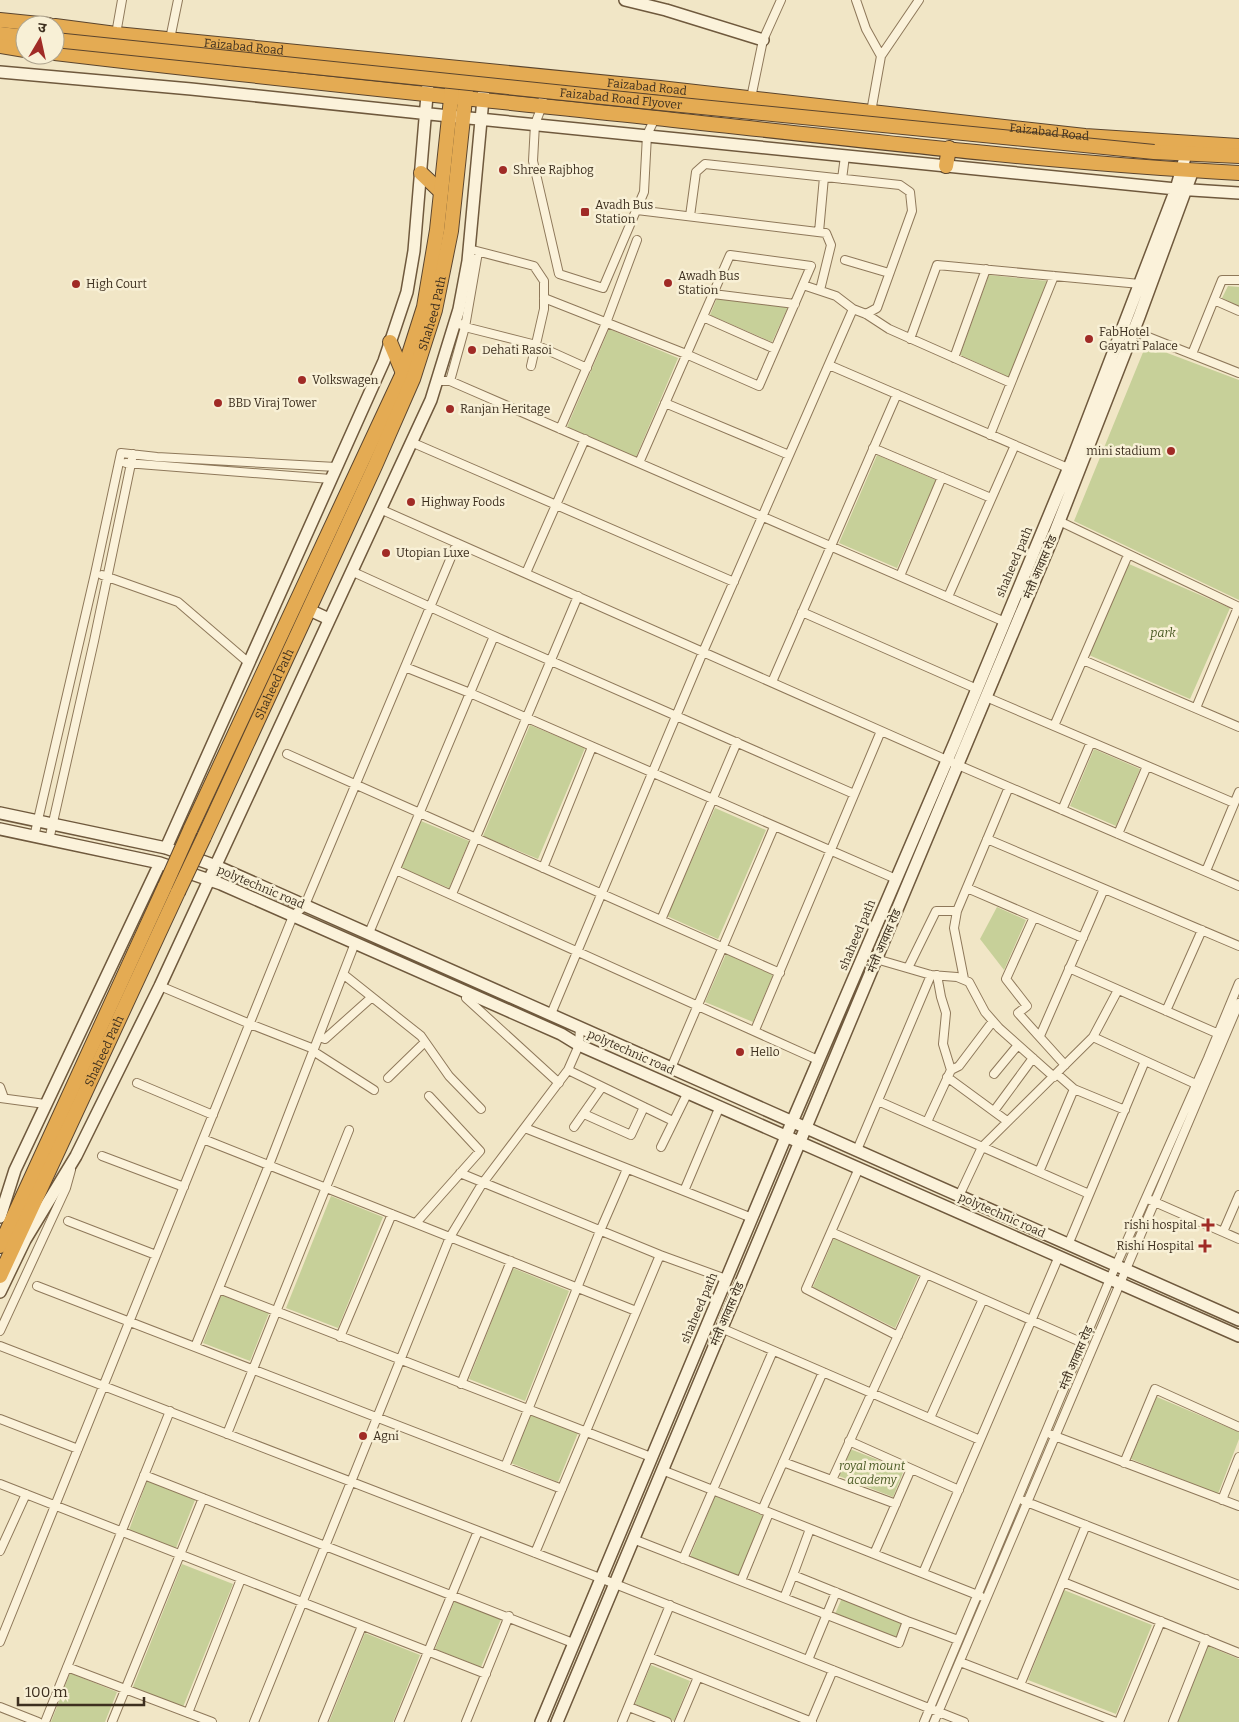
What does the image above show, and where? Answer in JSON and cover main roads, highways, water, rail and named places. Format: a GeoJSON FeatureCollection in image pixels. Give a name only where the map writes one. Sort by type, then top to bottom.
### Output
{"type":"FeatureCollection","features":[{"type":"Feature","properties":{"kind":"highway"},"geometry":{"type":"LineString","coordinates":[[0,20],[15,22]]}},
{"type":"Feature","properties":{"kind":"highway","name":"Faizabad Road"},"geometry":{"type":"LineString","coordinates":[[65,27],[116,34],[545,76],[1085,136],[1239,146]]}},
{"type":"Feature","properties":{"kind":"highway"},"geometry":{"type":"LineString","coordinates":[[0,34],[15,36]]}},
{"type":"Feature","properties":{"kind":"highway","name":"Faizabad Road Flyover"},"geometry":{"type":"LineString","coordinates":[[65,41],[1154,152],[1239,156]]}},
{"type":"Feature","properties":{"kind":"highway"},"geometry":{"type":"LineString","coordinates":[[0,46],[15,48]]}},
{"type":"Feature","properties":{"kind":"highway"},"geometry":{"type":"LineString","coordinates":[[65,54],[196,70],[949,148],[1239,173]]}},
{"type":"Feature","properties":{"kind":"highway","name":"Shaheed Path"},"geometry":{"type":"LineString","coordinates":[[0,1276],[375,466],[413,379],[436,310],[451,231],[456,117],[451,97],[461,68]]}},
{"type":"Feature","properties":{"kind":"highway","name":"Shaheed Path"},"geometry":{"type":"LineString","coordinates":[[0,1246],[190,830],[404,373],[424,307],[437,230],[441,192],[456,117],[465,98],[461,68]]}},
{"type":"Feature","properties":{"kind":"highway"},"geometry":{"type":"LineString","coordinates":[[946,166],[949,148]]}},
{"type":"Feature","properties":{"kind":"highway","name":"मंत्ती आवास रोड"},"geometry":{"type":"LineString","coordinates":[[1187,170],[1192,154]]}},
{"type":"Feature","properties":{"kind":"highway"},"geometry":{"type":"LineString","coordinates":[[421,173],[441,192]]}},
{"type":"Feature","properties":{"kind":"highway"},"geometry":{"type":"LineString","coordinates":[[390,342],[404,373]]}},
{"type":"Feature","properties":{"kind":"place","name":"Shree Rajbhog"},"geometry":{"type":"Point","coordinates":[503,170]}},
{"type":"Feature","properties":{"kind":"place","name":"Avadh Bus Station"},"geometry":{"type":"Point","coordinates":[585,212]}},
{"type":"Feature","properties":{"kind":"place","name":"Awadh Bus Station"},"geometry":{"type":"Point","coordinates":[668,283]}},
{"type":"Feature","properties":{"kind":"place","name":"High Court"},"geometry":{"type":"Point","coordinates":[76,284]}},
{"type":"Feature","properties":{"kind":"place","name":"FabHotel Gayatri Palace"},"geometry":{"type":"Point","coordinates":[1089,339]}},
{"type":"Feature","properties":{"kind":"place","name":"Dehati Rasoi"},"geometry":{"type":"Point","coordinates":[472,350]}},
{"type":"Feature","properties":{"kind":"place","name":"Volkswagen"},"geometry":{"type":"Point","coordinates":[302,380]}},
{"type":"Feature","properties":{"kind":"place","name":"BBD Viraj Tower"},"geometry":{"type":"Point","coordinates":[218,403]}},
{"type":"Feature","properties":{"kind":"place","name":"Ranjan Heritage"},"geometry":{"type":"Point","coordinates":[450,409]}},
{"type":"Feature","properties":{"kind":"place","name":"mini stadium"},"geometry":{"type":"Point","coordinates":[1171,451]}},
{"type":"Feature","properties":{"kind":"place","name":"Highway Foods"},"geometry":{"type":"Point","coordinates":[411,502]}},
{"type":"Feature","properties":{"kind":"place","name":"Utopian Luxe"},"geometry":{"type":"Point","coordinates":[386,553]}},
{"type":"Feature","properties":{"kind":"place","name":"Hello"},"geometry":{"type":"Point","coordinates":[740,1052]}},
{"type":"Feature","properties":{"kind":"place","name":"rishi hospital"},"geometry":{"type":"Point","coordinates":[1208,1225]}},
{"type":"Feature","properties":{"kind":"place","name":"Rishi Hospital"},"geometry":{"type":"Point","coordinates":[1205,1246]}},
{"type":"Feature","properties":{"kind":"place","name":"Agni"},"geometry":{"type":"Point","coordinates":[363,1436]}},
{"type":"Feature","properties":{"kind":"park label","name":"park"},"geometry":{"type":"Point","coordinates":[1163,633]}},
{"type":"Feature","properties":{"kind":"park label","name":"royal mount academy"},"geometry":{"type":"Point","coordinates":[872,1473]}}]}
